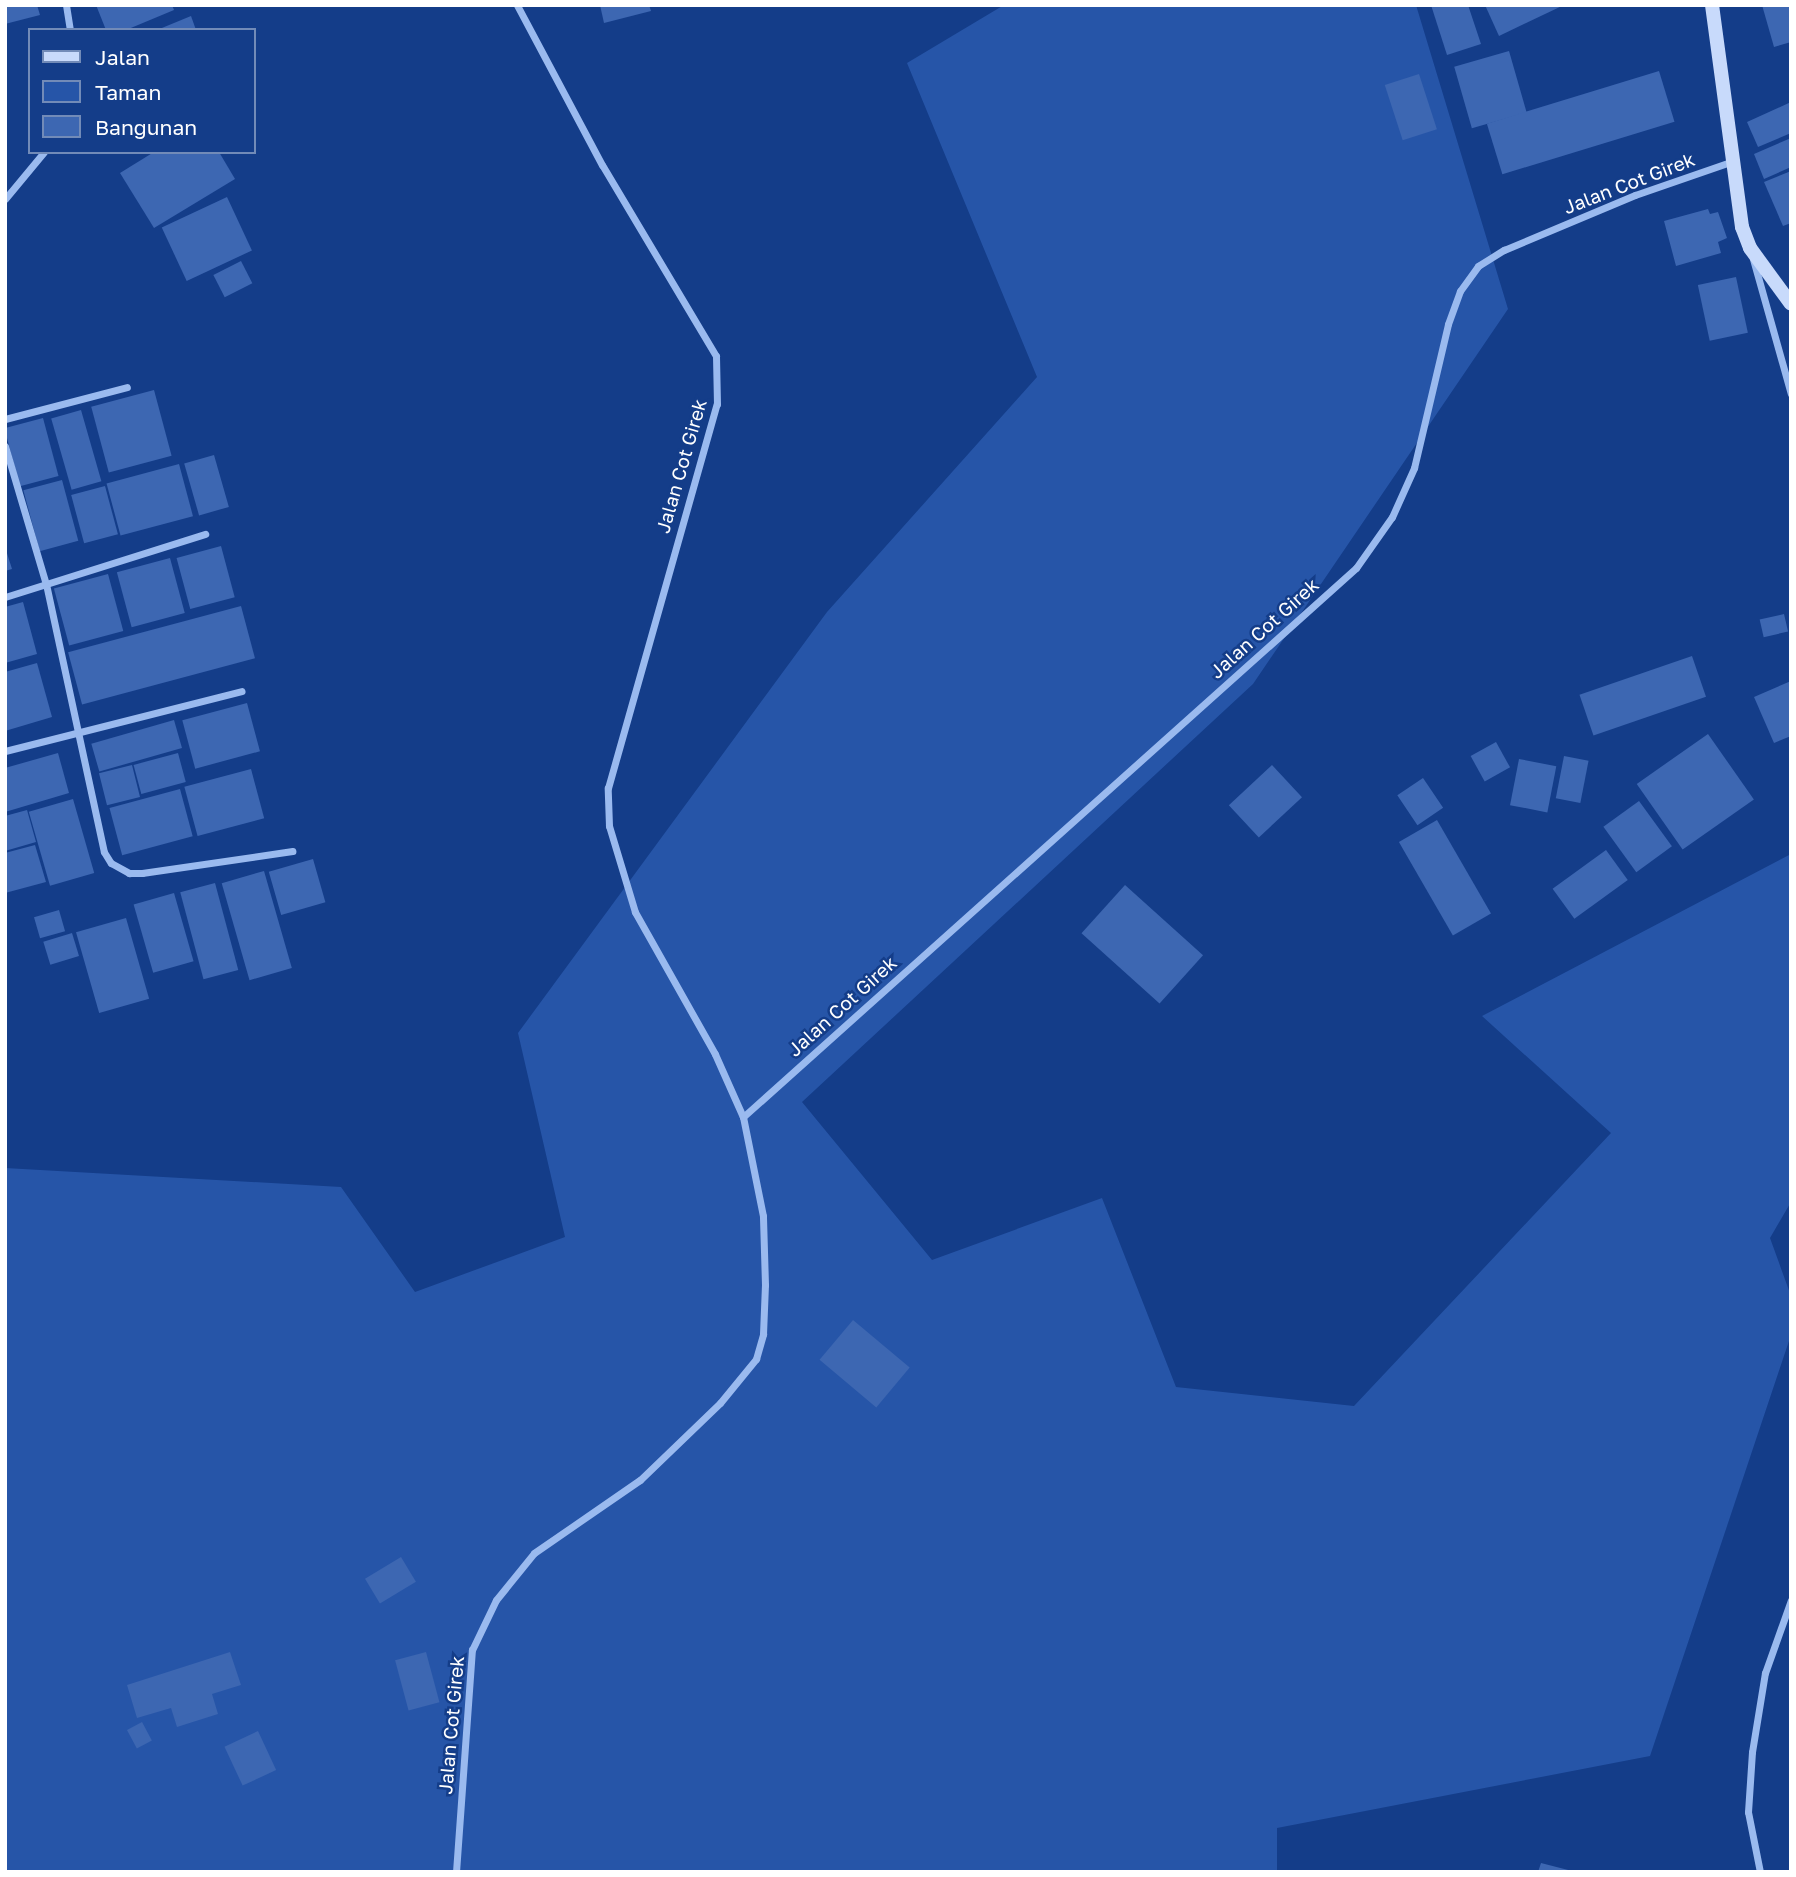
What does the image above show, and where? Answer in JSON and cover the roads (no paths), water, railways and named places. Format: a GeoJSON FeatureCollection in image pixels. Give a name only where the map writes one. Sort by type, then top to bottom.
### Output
{"type":"FeatureCollection","features":[{"type":"Feature","properties":{"kind":"main road"},"geometry":{"type":"LineString","coordinates":[[1712,5],[1742,227],[1750,248],[1791,304]]}},
{"type":"Feature","properties":{"kind":"street"},"geometry":{"type":"LineString","coordinates":[[66,5],[69,28]]}},
{"type":"Feature","properties":{"kind":"street","name":"Jalan Cot Girek"},"geometry":{"type":"LineString","coordinates":[[456,1872],[472,1650],[496,1600],[534,1553],[640,1480],[720,1403],[756,1359],[763,1334],[763,1216],[743,1116],[708,1042],[635,912],[609,826],[608,788],[717,404],[716,356],[602,165],[517,5]]}},
{"type":"Feature","properties":{"kind":"street"},"geometry":{"type":"LineString","coordinates":[[5,199],[42,154]]}},
{"type":"Feature","properties":{"kind":"street","name":"Jalan Cot Girek"},"geometry":{"type":"LineString","coordinates":[[743,1116],[1356,568],[1392,517],[1414,468],[1448,324],[1460,291],[1478,266],[1504,250],[1635,195],[1733,161]]}},
{"type":"Feature","properties":{"kind":"street"},"geometry":{"type":"LineString","coordinates":[[1750,248],[1791,394]]}},
{"type":"Feature","properties":{"kind":"street"},"geometry":{"type":"LineString","coordinates":[[5,419],[127,387]]}},
{"type":"Feature","properties":{"kind":"street"},"geometry":{"type":"LineString","coordinates":[[5,446],[46,584],[104,852],[119,870],[142,873],[292,851]]}},
{"type":"Feature","properties":{"kind":"street"},"geometry":{"type":"LineString","coordinates":[[5,597],[205,534]]}},
{"type":"Feature","properties":{"kind":"street"},"geometry":{"type":"LineString","coordinates":[[5,751],[242,691]]}},
{"type":"Feature","properties":{"kind":"street"},"geometry":{"type":"LineString","coordinates":[[1760,1872],[1748,1812],[1752,1752],[1765,1673],[1791,1600]]}}]}
